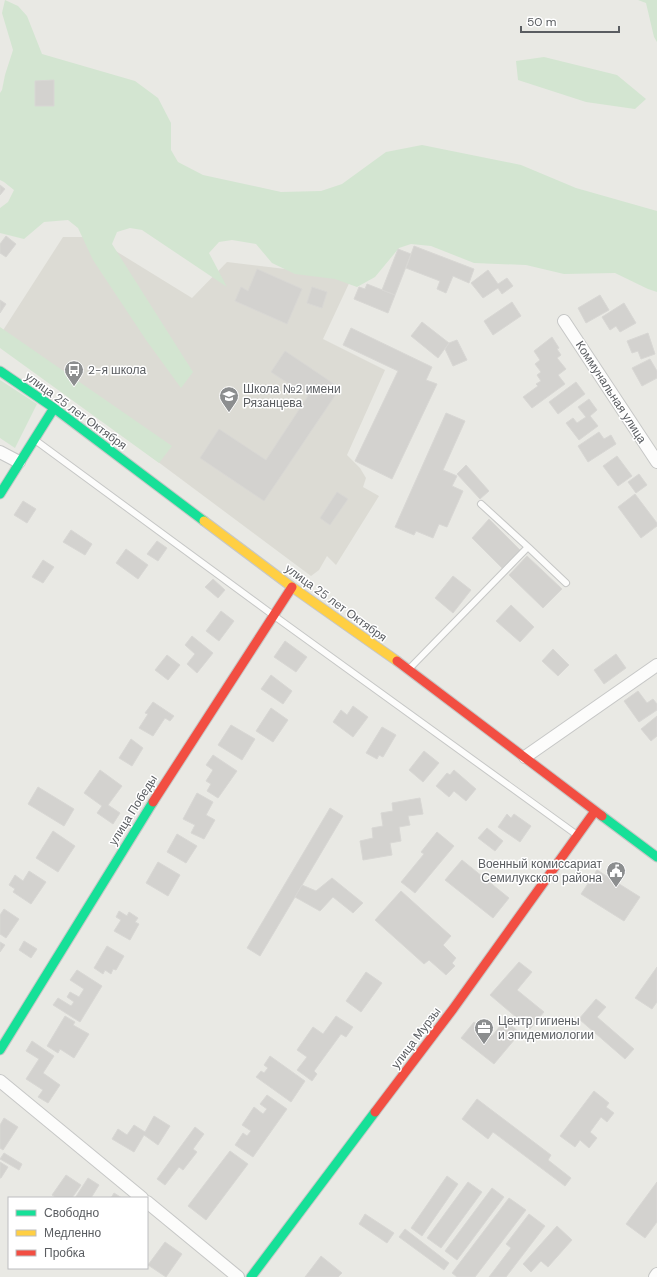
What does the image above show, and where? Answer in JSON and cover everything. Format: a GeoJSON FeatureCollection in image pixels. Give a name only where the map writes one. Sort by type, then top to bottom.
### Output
{"type":"FeatureCollection","features":[{"type":"Feature","properties":{"kind":"street","name":"Коммунальная улица"},"geometry":{"type":"LineString","coordinates":[[564,321],[657,462]]}},
{"type":"Feature","properties":{"kind":"street","name":"улица 25 лет Октября"},"geometry":{"type":"LineString","coordinates":[[0,371],[54,408],[292,587],[408,669],[657,857]]}},
{"type":"Feature","properties":{"kind":"street"},"geometry":{"type":"LineString","coordinates":[[0,494],[54,408]]}},
{"type":"Feature","properties":{"kind":"street"},"geometry":{"type":"LineString","coordinates":[[0,452],[19,462]]}},
{"type":"Feature","properties":{"kind":"street","name":"улица Победы"},"geometry":{"type":"LineString","coordinates":[[0,1050],[176,765],[292,587]]}},
{"type":"Feature","properties":{"kind":"street"},"geometry":{"type":"LineString","coordinates":[[525,757],[657,665]]}},
{"type":"Feature","properties":{"kind":"street","name":"улица Мурзы"},"geometry":{"type":"LineString","coordinates":[[251,1277],[453,1009],[596,811]]}},
{"type":"Feature","properties":{"kind":"street"},"geometry":{"type":"LineString","coordinates":[[0,1081],[141,1197]]}},
{"type":"Feature","properties":{"kind":"street"},"geometry":{"type":"LineString","coordinates":[[148,1203],[238,1277]]}},
{"type":"Feature","properties":{"kind":"lane"},"geometry":{"type":"LineString","coordinates":[[35,440],[578,836]]}},
{"type":"Feature","properties":{"kind":"lane"},"geometry":{"type":"LineString","coordinates":[[481,504],[566,583]]}},
{"type":"Feature","properties":{"kind":"lane"},"geometry":{"type":"LineString","coordinates":[[408,669],[528,547]]}},
{"type":"Feature","properties":{"kind":"shaded area","name":"Школа №2 имени Рязанцева"},"geometry":{"type":"Polygon","coordinates":[[[63,237],[93,237],[192,298],[227,262],[352,277],[323,339],[385,370],[347,455],[360,468],[366,478],[363,487],[379,496],[336,565],[327,556],[319,570],[311,576],[0,344],[0,335],[63,237]]]}},
{"type":"Feature","properties":{"kind":"green space"},"geometry":{"type":"Polygon","coordinates":[[[5,0],[18,6],[27,16],[42,54],[135,81],[158,98],[171,123],[171,150],[178,162],[203,175],[281,192],[321,191],[342,184],[386,152],[422,145],[521,165],[576,188],[657,211],[657,292],[615,273],[564,274],[526,265],[474,263],[431,246],[411,244],[399,248],[375,277],[357,287],[335,279],[295,274],[272,263],[256,244],[232,240],[219,242],[209,253],[227,287],[142,230],[130,228],[117,232],[112,244],[193,372],[181,388],[146,340],[93,260],[78,228],[68,220],[44,222],[24,239],[0,233],[0,208],[8,202],[14,190],[0,180],[0,93],[13,50],[2,13],[5,0]]]}},
{"type":"Feature","properties":{"kind":"green space"},"geometry":{"type":"Polygon","coordinates":[[[638,0],[657,0],[657,42],[654,37],[646,3],[638,0]]]}},
{"type":"Feature","properties":{"kind":"green space"},"geometry":{"type":"Polygon","coordinates":[[[544,57],[617,75],[646,99],[635,109],[586,102],[518,80],[516,61],[544,57]]]}},
{"type":"Feature","properties":{"kind":"green space"},"geometry":{"type":"Polygon","coordinates":[[[0,327],[172,446],[159,463],[0,348],[0,327]]]}},
{"type":"Feature","properties":{"kind":"green space"},"geometry":{"type":"Polygon","coordinates":[[[0,380],[37,404],[15,448],[0,438],[0,380]]]}},
{"type":"Feature","properties":{"kind":"building"},"geometry":{"type":"Polygon","coordinates":[[[54,80],[54,106],[35,106],[35,81],[54,80]]]}},
{"type":"Feature","properties":{"kind":"building"},"geometry":{"type":"Polygon","coordinates":[[[0,185],[5,189],[0,195],[0,185]]]}},
{"type":"Feature","properties":{"kind":"building"},"geometry":{"type":"Polygon","coordinates":[[[6,236],[16,244],[6,257],[0,253],[0,244],[6,236]]]}},
{"type":"Feature","properties":{"kind":"building"},"geometry":{"type":"Polygon","coordinates":[[[414,246],[474,269],[469,283],[453,276],[446,293],[437,289],[440,281],[406,268],[414,246]]]}},
{"type":"Feature","properties":{"kind":"building"},"geometry":{"type":"Polygon","coordinates":[[[398,249],[411,254],[395,295],[382,290],[398,249]]]}},
{"type":"Feature","properties":{"kind":"building"},"geometry":{"type":"Polygon","coordinates":[[[257,269],[302,289],[287,324],[235,301],[241,287],[248,291],[257,269]]]}},
{"type":"Feature","properties":{"kind":"building"},"geometry":{"type":"Polygon","coordinates":[[[488,270],[498,284],[507,278],[513,286],[502,294],[498,288],[483,298],[471,283],[488,270]]]}},
{"type":"Feature","properties":{"kind":"building"},"geometry":{"type":"Polygon","coordinates":[[[367,284],[395,295],[388,313],[354,299],[359,287],[365,289],[367,284]]]}},
{"type":"Feature","properties":{"kind":"building"},"geometry":{"type":"Polygon","coordinates":[[[312,287],[327,292],[322,308],[307,303],[312,287]]]}},
{"type":"Feature","properties":{"kind":"building"},"geometry":{"type":"Polygon","coordinates":[[[600,295],[609,310],[586,323],[578,308],[600,295]]]}},
{"type":"Feature","properties":{"kind":"building"},"geometry":{"type":"Polygon","coordinates":[[[0,300],[6,304],[0,313],[0,300]]]}},
{"type":"Feature","properties":{"kind":"building"},"geometry":{"type":"Polygon","coordinates":[[[512,302],[521,316],[493,335],[484,321],[512,302]]]}},
{"type":"Feature","properties":{"kind":"building"},"geometry":{"type":"Polygon","coordinates":[[[624,303],[636,323],[620,332],[616,326],[610,330],[602,317],[624,303]]]}},
{"type":"Feature","properties":{"kind":"building"},"geometry":{"type":"Polygon","coordinates":[[[422,322],[449,343],[438,358],[411,336],[422,322]]]}},
{"type":"Feature","properties":{"kind":"building"},"geometry":{"type":"Polygon","coordinates":[[[351,328],[432,367],[426,380],[437,384],[392,479],[355,461],[398,371],[343,345],[351,328]]]}},
{"type":"Feature","properties":{"kind":"building"},"geometry":{"type":"Polygon","coordinates":[[[648,333],[655,354],[641,359],[638,351],[632,353],[627,341],[648,333]]]}},
{"type":"Feature","properties":{"kind":"building"},"geometry":{"type":"Polygon","coordinates":[[[552,337],[559,348],[557,349],[561,355],[557,358],[566,369],[558,375],[565,384],[532,408],[523,397],[538,386],[536,384],[541,381],[537,375],[541,372],[535,364],[540,360],[534,351],[552,337]]]}},
{"type":"Feature","properties":{"kind":"building"},"geometry":{"type":"Polygon","coordinates":[[[457,340],[467,360],[453,366],[445,349],[449,343],[457,340]]]}},
{"type":"Feature","properties":{"kind":"building"},"geometry":{"type":"Polygon","coordinates":[[[285,351],[340,388],[264,501],[200,458],[219,429],[266,460],[308,396],[271,372],[285,351]]]}},
{"type":"Feature","properties":{"kind":"building"},"geometry":{"type":"Polygon","coordinates":[[[650,359],[657,371],[657,378],[642,386],[632,368],[650,359]]]}},
{"type":"Feature","properties":{"kind":"building"},"geometry":{"type":"Polygon","coordinates":[[[576,382],[585,394],[558,414],[549,402],[576,382]]]}},
{"type":"Feature","properties":{"kind":"building"},"geometry":{"type":"Polygon","coordinates":[[[589,399],[597,410],[590,416],[598,426],[579,440],[566,423],[573,418],[577,423],[586,417],[578,407],[589,399]]]}},
{"type":"Feature","properties":{"kind":"building"},"geometry":{"type":"Polygon","coordinates":[[[446,413],[465,421],[443,470],[457,476],[452,486],[463,491],[447,527],[439,524],[433,538],[416,531],[414,535],[395,527],[446,413]]]}},
{"type":"Feature","properties":{"kind":"building"},"geometry":{"type":"Polygon","coordinates":[[[599,432],[604,439],[611,435],[616,444],[588,462],[578,446],[599,432]]]}},
{"type":"Feature","properties":{"kind":"building"},"geometry":{"type":"Polygon","coordinates":[[[617,456],[632,476],[618,486],[603,466],[617,456]]]}},
{"type":"Feature","properties":{"kind":"building"},"geometry":{"type":"Polygon","coordinates":[[[466,465],[489,491],[480,499],[457,474],[466,465]]]}},
{"type":"Feature","properties":{"kind":"building"},"geometry":{"type":"Polygon","coordinates":[[[639,474],[647,485],[636,493],[628,482],[639,474]]]}},
{"type":"Feature","properties":{"kind":"building"},"geometry":{"type":"Polygon","coordinates":[[[337,492],[348,499],[330,525],[320,518],[337,492]]]}},
{"type":"Feature","properties":{"kind":"building"},"geometry":{"type":"Polygon","coordinates":[[[635,494],[657,523],[657,526],[641,538],[618,507],[635,494]]]}},
{"type":"Feature","properties":{"kind":"building"},"geometry":{"type":"Polygon","coordinates":[[[23,501],[36,509],[27,523],[14,515],[23,501]]]}},
{"type":"Feature","properties":{"kind":"building"},"geometry":{"type":"Polygon","coordinates":[[[489,519],[520,550],[502,568],[472,538],[489,519]]]}},
{"type":"Feature","properties":{"kind":"building"},"geometry":{"type":"Polygon","coordinates":[[[71,530],[92,544],[85,555],[63,542],[71,530]]]}},
{"type":"Feature","properties":{"kind":"building"},"geometry":{"type":"Polygon","coordinates":[[[157,541],[167,548],[158,561],[147,554],[157,541]]]}},
{"type":"Feature","properties":{"kind":"building"},"geometry":{"type":"Polygon","coordinates":[[[126,549],[148,565],[138,579],[116,563],[126,549]]]}},
{"type":"Feature","properties":{"kind":"building"},"geometry":{"type":"Polygon","coordinates":[[[527,556],[562,589],[543,608],[509,575],[527,556]]]}},
{"type":"Feature","properties":{"kind":"building"},"geometry":{"type":"Polygon","coordinates":[[[43,560],[54,567],[43,583],[32,577],[43,560]]]}},
{"type":"Feature","properties":{"kind":"building"},"geometry":{"type":"Polygon","coordinates":[[[453,576],[471,590],[453,613],[435,598],[453,576]]]}},
{"type":"Feature","properties":{"kind":"building"},"geometry":{"type":"Polygon","coordinates":[[[213,579],[225,590],[218,598],[205,587],[213,579]]]}},
{"type":"Feature","properties":{"kind":"building"},"geometry":{"type":"Polygon","coordinates":[[[511,605],[534,627],[520,642],[496,621],[511,605]]]}},
{"type":"Feature","properties":{"kind":"building"},"geometry":{"type":"Polygon","coordinates":[[[221,611],[234,621],[219,641],[206,631],[221,611]]]}},
{"type":"Feature","properties":{"kind":"building"},"geometry":{"type":"Polygon","coordinates":[[[192,636],[213,653],[197,673],[187,664],[195,654],[185,645],[192,636]]]}},
{"type":"Feature","properties":{"kind":"building"},"geometry":{"type":"Polygon","coordinates":[[[285,641],[307,657],[296,672],[274,657],[285,641]]]}},
{"type":"Feature","properties":{"kind":"building"},"geometry":{"type":"Polygon","coordinates":[[[553,649],[569,665],[558,676],[542,661],[553,649]]]}},
{"type":"Feature","properties":{"kind":"building"},"geometry":{"type":"Polygon","coordinates":[[[616,654],[626,668],[604,684],[594,670],[616,654]]]}},
{"type":"Feature","properties":{"kind":"building"},"geometry":{"type":"Polygon","coordinates":[[[167,655],[180,665],[168,680],[155,670],[167,655]]]}},
{"type":"Feature","properties":{"kind":"building"},"geometry":{"type":"Polygon","coordinates":[[[271,675],[292,691],[283,704],[261,689],[271,675]]]}},
{"type":"Feature","properties":{"kind":"building"},"geometry":{"type":"Polygon","coordinates":[[[638,691],[647,703],[653,699],[657,704],[657,710],[639,722],[624,701],[638,691]]]}},
{"type":"Feature","properties":{"kind":"building"},"geometry":{"type":"Polygon","coordinates":[[[153,702],[174,716],[170,721],[165,718],[153,736],[139,728],[148,714],[145,713],[153,702]]]}},
{"type":"Feature","properties":{"kind":"building"},"geometry":{"type":"Polygon","coordinates":[[[353,706],[368,717],[353,737],[333,722],[341,710],[347,715],[353,706]]]}},
{"type":"Feature","properties":{"kind":"building"},"geometry":{"type":"Polygon","coordinates":[[[271,708],[288,720],[273,742],[256,731],[271,708]]]}},
{"type":"Feature","properties":{"kind":"building"},"geometry":{"type":"Polygon","coordinates":[[[657,716],[657,736],[651,741],[641,729],[657,716]]]}},
{"type":"Feature","properties":{"kind":"building"},"geometry":{"type":"Polygon","coordinates":[[[231,725],[255,739],[242,760],[218,745],[231,725]]]}},
{"type":"Feature","properties":{"kind":"building"},"geometry":{"type":"Polygon","coordinates":[[[382,727],[396,735],[383,757],[379,755],[377,759],[366,753],[382,727]]]}},
{"type":"Feature","properties":{"kind":"building"},"geometry":{"type":"Polygon","coordinates":[[[131,739],[143,748],[132,766],[119,758],[131,739]]]}},
{"type":"Feature","properties":{"kind":"building"},"geometry":{"type":"Polygon","coordinates":[[[424,751],[439,763],[423,782],[409,770],[424,751]]]}},
{"type":"Feature","properties":{"kind":"building"},"geometry":{"type":"Polygon","coordinates":[[[213,755],[237,771],[218,798],[207,791],[211,784],[206,781],[213,770],[206,765],[213,755]]]}},
{"type":"Feature","properties":{"kind":"building"},"geometry":{"type":"Polygon","coordinates":[[[100,770],[122,786],[108,805],[120,813],[113,824],[97,813],[102,806],[84,793],[100,770]]]}},
{"type":"Feature","properties":{"kind":"building"},"geometry":{"type":"Polygon","coordinates":[[[454,770],[476,789],[466,801],[454,791],[449,797],[436,786],[447,773],[450,775],[454,770]]]}},
{"type":"Feature","properties":{"kind":"building"},"geometry":{"type":"Polygon","coordinates":[[[38,787],[74,809],[64,826],[28,804],[38,787]]]}},
{"type":"Feature","properties":{"kind":"building"},"geometry":{"type":"Polygon","coordinates":[[[197,793],[213,802],[206,815],[215,820],[204,839],[191,833],[195,825],[183,819],[197,793]]]}},
{"type":"Feature","properties":{"kind":"building"},"geometry":{"type":"Polygon","coordinates":[[[420,798],[423,814],[408,816],[410,825],[399,827],[401,841],[390,843],[392,855],[363,860],[360,841],[373,838],[372,828],[383,826],[381,813],[393,811],[392,803],[420,798]]]}},
{"type":"Feature","properties":{"kind":"building"},"geometry":{"type":"Polygon","coordinates":[[[330,808],[343,816],[260,956],[247,948],[330,808]]]}},
{"type":"Feature","properties":{"kind":"building"},"geometry":{"type":"Polygon","coordinates":[[[507,814],[511,818],[514,814],[531,826],[520,842],[498,827],[507,814]]]}},
{"type":"Feature","properties":{"kind":"building"},"geometry":{"type":"Polygon","coordinates":[[[487,828],[503,841],[495,851],[478,838],[487,828]]]}},
{"type":"Feature","properties":{"kind":"building"},"geometry":{"type":"Polygon","coordinates":[[[53,831],[75,846],[58,872],[36,858],[53,831]]]}},
{"type":"Feature","properties":{"kind":"building"},"geometry":{"type":"Polygon","coordinates":[[[437,832],[454,846],[415,893],[401,882],[424,854],[421,852],[437,832]]]}},
{"type":"Feature","properties":{"kind":"building"},"geometry":{"type":"Polygon","coordinates":[[[177,834],[197,846],[186,863],[167,852],[177,834]]]}},
{"type":"Feature","properties":{"kind":"building"},"geometry":{"type":"Polygon","coordinates":[[[462,860],[509,898],[493,918],[445,880],[462,860]]]}},
{"type":"Feature","properties":{"kind":"building"},"geometry":{"type":"Polygon","coordinates":[[[158,862],[180,875],[168,896],[146,883],[158,862]]]}},
{"type":"Feature","properties":{"kind":"building"},"geometry":{"type":"Polygon","coordinates":[[[597,870],[640,897],[624,921],[581,894],[597,870]]]}},
{"type":"Feature","properties":{"kind":"building"},"geometry":{"type":"Polygon","coordinates":[[[29,871],[46,882],[31,904],[13,892],[15,889],[9,885],[15,875],[23,881],[29,871]]]}},
{"type":"Feature","properties":{"kind":"building"},"geometry":{"type":"Polygon","coordinates":[[[332,878],[363,903],[353,913],[333,897],[320,911],[295,897],[302,885],[316,891],[332,878]]]}},
{"type":"Feature","properties":{"kind":"building"},"geometry":{"type":"Polygon","coordinates":[[[401,891],[451,936],[443,945],[456,958],[452,963],[455,966],[446,975],[429,960],[424,964],[375,920],[401,891]]]}},
{"type":"Feature","properties":{"kind":"building"},"geometry":{"type":"Polygon","coordinates":[[[4,909],[19,919],[6,938],[0,934],[0,915],[4,909]]]}},
{"type":"Feature","properties":{"kind":"building"},"geometry":{"type":"Polygon","coordinates":[[[119,911],[127,916],[129,912],[138,918],[135,922],[139,924],[130,940],[114,931],[121,920],[116,917],[119,911]]]}},
{"type":"Feature","properties":{"kind":"building"},"geometry":{"type":"Polygon","coordinates":[[[24,941],[37,949],[31,958],[19,950],[24,941]]]}},
{"type":"Feature","properties":{"kind":"building"},"geometry":{"type":"Polygon","coordinates":[[[0,942],[5,945],[0,952],[0,942]]]}},
{"type":"Feature","properties":{"kind":"building"},"geometry":{"type":"Polygon","coordinates":[[[107,946],[124,956],[116,970],[113,969],[111,974],[105,970],[103,974],[94,968],[107,946]]]}},
{"type":"Feature","properties":{"kind":"building"},"geometry":{"type":"Polygon","coordinates":[[[519,962],[532,972],[517,990],[544,1012],[530,1029],[490,995],[519,962]]]}},
{"type":"Feature","properties":{"kind":"building"},"geometry":{"type":"Polygon","coordinates":[[[657,967],[657,1002],[652,1009],[635,998],[657,967]]]}},
{"type":"Feature","properties":{"kind":"building"},"geometry":{"type":"Polygon","coordinates":[[[77,970],[102,986],[80,1022],[53,1005],[58,998],[71,1006],[74,1002],[67,997],[70,992],[79,997],[84,989],[70,980],[77,970]]]}},
{"type":"Feature","properties":{"kind":"building"},"geometry":{"type":"Polygon","coordinates":[[[366,972],[382,983],[361,1012],[346,1001],[366,972]]]}},
{"type":"Feature","properties":{"kind":"building"},"geometry":{"type":"Polygon","coordinates":[[[596,999],[606,1007],[597,1017],[634,1049],[625,1059],[579,1019],[596,999]]]}},
{"type":"Feature","properties":{"kind":"building"},"geometry":{"type":"Polygon","coordinates":[[[65,1016],[75,1022],[73,1025],[89,1034],[74,1058],[60,1049],[58,1053],[47,1046],[65,1016]]]}},
{"type":"Feature","properties":{"kind":"building"},"geometry":{"type":"Polygon","coordinates":[[[336,1016],[353,1027],[346,1037],[341,1034],[314,1071],[317,1074],[312,1081],[297,1070],[307,1057],[297,1050],[313,1027],[323,1034],[336,1016]]]}},
{"type":"Feature","properties":{"kind":"building"},"geometry":{"type":"Polygon","coordinates":[[[505,1020],[520,1033],[494,1064],[461,1038],[474,1022],[492,1036],[505,1020]]]}},
{"type":"Feature","properties":{"kind":"building"},"geometry":{"type":"Polygon","coordinates":[[[32,1041],[54,1056],[43,1073],[60,1085],[48,1103],[38,1097],[43,1090],[26,1079],[39,1059],[26,1051],[32,1041]]]}},
{"type":"Feature","properties":{"kind":"building"},"geometry":{"type":"Polygon","coordinates":[[[270,1056],[305,1081],[291,1102],[256,1077],[261,1071],[264,1073],[268,1068],[264,1065],[270,1056]]]}},
{"type":"Feature","properties":{"kind":"building"},"geometry":{"type":"Polygon","coordinates":[[[594,1091],[609,1103],[606,1107],[614,1113],[607,1122],[601,1117],[590,1132],[597,1138],[589,1148],[580,1140],[575,1147],[560,1136],[594,1091]]]}},
{"type":"Feature","properties":{"kind":"building"},"geometry":{"type":"Polygon","coordinates":[[[267,1095],[287,1109],[253,1157],[235,1145],[243,1133],[247,1136],[251,1131],[242,1125],[254,1107],[263,1114],[267,1109],[260,1104],[267,1095]]]}},
{"type":"Feature","properties":{"kind":"building"},"geometry":{"type":"Polygon","coordinates":[[[477,1099],[551,1155],[548,1160],[571,1178],[565,1186],[493,1132],[488,1139],[462,1119],[477,1099]]]}},
{"type":"Feature","properties":{"kind":"building"},"geometry":{"type":"Polygon","coordinates":[[[154,1116],[170,1126],[158,1145],[144,1135],[134,1152],[112,1139],[118,1129],[127,1135],[134,1125],[145,1132],[154,1116]]]}},
{"type":"Feature","properties":{"kind":"building"},"geometry":{"type":"Polygon","coordinates":[[[4,1118],[18,1127],[3,1150],[0,1148],[0,1125],[4,1118]]]}},
{"type":"Feature","properties":{"kind":"building"},"geometry":{"type":"Polygon","coordinates":[[[195,1127],[204,1134],[193,1149],[197,1152],[183,1170],[179,1167],[165,1185],[157,1179],[195,1127]]]}},
{"type":"Feature","properties":{"kind":"building"},"geometry":{"type":"Polygon","coordinates":[[[230,1151],[248,1164],[206,1220],[188,1206],[230,1151]]]}},
{"type":"Feature","properties":{"kind":"building"},"geometry":{"type":"Polygon","coordinates":[[[4,1153],[22,1164],[19,1170],[0,1159],[4,1153]]]}},
{"type":"Feature","properties":{"kind":"building"},"geometry":{"type":"Polygon","coordinates":[[[0,1162],[8,1167],[1,1178],[0,1178],[0,1162]]]}},
{"type":"Feature","properties":{"kind":"building"},"geometry":{"type":"Polygon","coordinates":[[[66,1175],[81,1185],[73,1197],[55,1197],[52,1195],[66,1175]]]}},
{"type":"Feature","properties":{"kind":"building"},"geometry":{"type":"Polygon","coordinates":[[[447,1176],[458,1184],[422,1236],[411,1228],[447,1176]]]}},
{"type":"Feature","properties":{"kind":"building"},"geometry":{"type":"Polygon","coordinates":[[[88,1178],[99,1185],[92,1197],[76,1197],[88,1178]]]}},
{"type":"Feature","properties":{"kind":"building"},"geometry":{"type":"Polygon","coordinates":[[[468,1182],[482,1192],[441,1248],[427,1238],[468,1182]]]}},
{"type":"Feature","properties":{"kind":"building"},"geometry":{"type":"Polygon","coordinates":[[[657,1182],[657,1222],[645,1238],[626,1224],[657,1182]]]}},
{"type":"Feature","properties":{"kind":"building"},"geometry":{"type":"Polygon","coordinates":[[[492,1188],[504,1197],[457,1260],[445,1251],[492,1188]]]}},
{"type":"Feature","properties":{"kind":"building"},"geometry":{"type":"Polygon","coordinates":[[[114,1193],[120,1197],[112,1197],[114,1193]]]}},
{"type":"Feature","properties":{"kind":"building"},"geometry":{"type":"Polygon","coordinates":[[[509,1198],[526,1210],[475,1277],[457,1277],[452,1273],[509,1198]]]}},
{"type":"Feature","properties":{"kind":"building"},"geometry":{"type":"Polygon","coordinates":[[[365,1214],[394,1233],[387,1243],[359,1224],[365,1214]]]}},
{"type":"Feature","properties":{"kind":"building"},"geometry":{"type":"Polygon","coordinates":[[[529,1214],[545,1226],[506,1277],[489,1277],[511,1248],[506,1244],[529,1214]]]}},
{"type":"Feature","properties":{"kind":"building"},"geometry":{"type":"Polygon","coordinates":[[[557,1226],[572,1240],[548,1267],[541,1261],[531,1272],[523,1264],[557,1226]]]}},
{"type":"Feature","properties":{"kind":"building"},"geometry":{"type":"Polygon","coordinates":[[[405,1229],[449,1263],[444,1270],[399,1237],[405,1229]]]}},
{"type":"Feature","properties":{"kind":"building"},"geometry":{"type":"Polygon","coordinates":[[[165,1242],[182,1254],[166,1277],[148,1265],[165,1242]]]}},
{"type":"Feature","properties":{"kind":"building"},"geometry":{"type":"Polygon","coordinates":[[[321,1256],[342,1273],[338,1277],[305,1277],[321,1256]]]}},
{"type":"Feature","properties":{"kind":"traffic: fast"},"geometry":{"type":"LineString","coordinates":[[0,371],[54,408],[204,521]]}},
{"type":"Feature","properties":{"kind":"traffic: fast"},"geometry":{"type":"LineString","coordinates":[[0,494],[54,408]]}},
{"type":"Feature","properties":{"kind":"traffic: fast"},"geometry":{"type":"LineString","coordinates":[[0,1050],[153,802]]}},
{"type":"Feature","properties":{"kind":"traffic: fast"},"geometry":{"type":"LineString","coordinates":[[602,816],[657,857]]}},
{"type":"Feature","properties":{"kind":"traffic: fast"},"geometry":{"type":"LineString","coordinates":[[251,1277],[375,1112]]}},
{"type":"Feature","properties":{"kind":"traffic: slow"},"geometry":{"type":"LineString","coordinates":[[204,521],[292,587],[397,661]]}},
{"type":"Feature","properties":{"kind":"traffic: jam"},"geometry":{"type":"LineString","coordinates":[[153,802],[292,587]]}},
{"type":"Feature","properties":{"kind":"traffic: jam"},"geometry":{"type":"LineString","coordinates":[[397,661],[602,816]]}},
{"type":"Feature","properties":{"kind":"traffic: jam"},"geometry":{"type":"LineString","coordinates":[[375,1112],[453,1009],[595,811]]}},
{"type":"Feature","properties":{"kind":"place","name":"2-я школа"},"geometry":{"type":"Point","coordinates":[74,387]}},
{"type":"Feature","properties":{"kind":"place","name":"Школа №2 имени Рязанцева"},"geometry":{"type":"Point","coordinates":[229,413]}},
{"type":"Feature","properties":{"kind":"place","name":"Военный комиссариат Семилукского района"},"geometry":{"type":"Point","coordinates":[616,888]}},
{"type":"Feature","properties":{"kind":"place","name":"Центр гигиены и эпидемиологии"},"geometry":{"type":"Point","coordinates":[484,1045]}}]}
